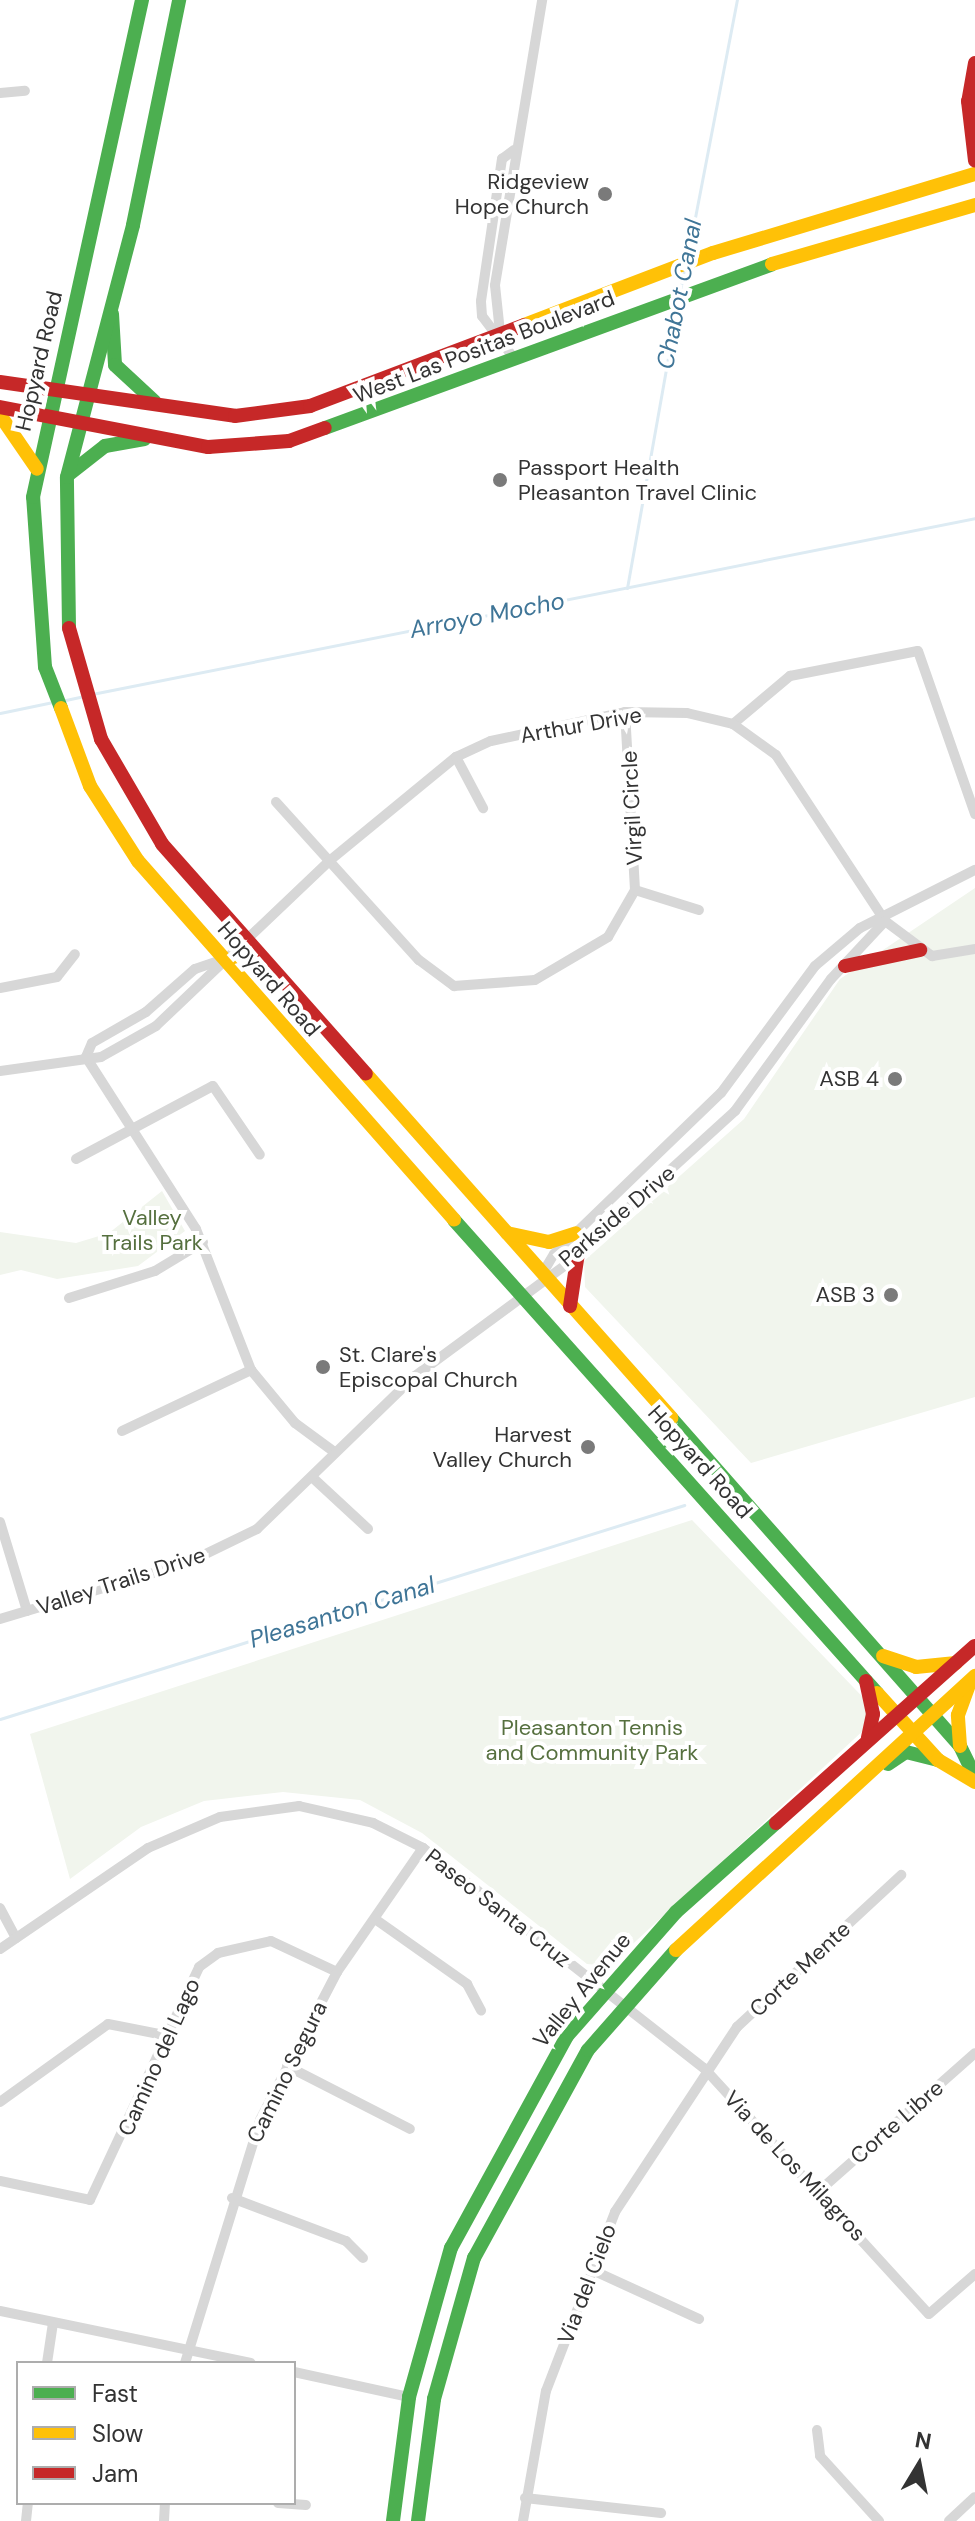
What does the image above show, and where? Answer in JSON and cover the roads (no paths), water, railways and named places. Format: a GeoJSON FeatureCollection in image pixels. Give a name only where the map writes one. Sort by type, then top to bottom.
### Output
{"type":"FeatureCollection","features":[{"type":"Feature","properties":{"kind":"main road","name":"Hopyard Road"},"geometry":{"type":"LineString","coordinates":[[142,0],[37,469],[31,534],[45,667],[72,747],[110,822],[223,959],[938,1760],[975,1779]]}},
{"type":"Feature","properties":{"kind":"main road","name":"Hopyard Road"},"geometry":{"type":"LineString","coordinates":[[179,0],[111,303],[79,420],[68,475],[64,588],[75,661],[101,739],[162,844],[882,1655],[960,1746],[975,1779]]}},
{"type":"Feature","properties":{"kind":"main road"},"geometry":{"type":"LineString","coordinates":[[975,63],[968,101],[975,161]]}},
{"type":"Feature","properties":{"kind":"main road","name":"West Las Positas Boulevard"},"geometry":{"type":"LineString","coordinates":[[0,382],[55,387],[235,416],[310,406],[707,256],[975,174]]}},
{"type":"Feature","properties":{"kind":"main road","name":"West Las Positas Boulevard"},"geometry":{"type":"LineString","coordinates":[[0,407],[208,447],[289,441],[700,290],[975,205]]}},
{"type":"Feature","properties":{"kind":"main road"},"geometry":{"type":"LineString","coordinates":[[111,303],[115,365],[159,405]]}},
{"type":"Feature","properties":{"kind":"main road"},"geometry":{"type":"LineString","coordinates":[[0,415],[18,432],[37,469]]}},
{"type":"Feature","properties":{"kind":"main road"},"geometry":{"type":"LineString","coordinates":[[68,475],[105,446],[157,437]]}},
{"type":"Feature","properties":{"kind":"main road"},"geometry":{"type":"LineString","coordinates":[[845,966],[920,950]]}},
{"type":"Feature","properties":{"kind":"main road"},"geometry":{"type":"LineString","coordinates":[[506,1233],[549,1242],[576,1233]]}},
{"type":"Feature","properties":{"kind":"main road"},"geometry":{"type":"LineString","coordinates":[[570,1306],[578,1253]]}},
{"type":"Feature","properties":{"kind":"main road","name":"Valley Avenue"},"geometry":{"type":"LineString","coordinates":[[393,2521],[409,2397],[433,2300],[489,2170],[567,2036],[604,1991],[687,1902],[975,1646]]}},
{"type":"Feature","properties":{"kind":"main road"},"geometry":{"type":"LineString","coordinates":[[882,1655],[916,1667],[956,1663]]}},
{"type":"Feature","properties":{"kind":"main road"},"geometry":{"type":"LineString","coordinates":[[865,1677],[873,1714],[868,1738]]}},
{"type":"Feature","properties":{"kind":"main road"},"geometry":{"type":"LineString","coordinates":[[960,1746],[958,1715],[973,1678]]}},
{"type":"Feature","properties":{"kind":"main road","name":"Valley Avenue"},"geometry":{"type":"LineString","coordinates":[[418,2521],[434,2399],[474,2258],[517,2168],[588,2050],[694,1929],[973,1678]]}},
{"type":"Feature","properties":{"kind":"main road"},"geometry":{"type":"LineString","coordinates":[[868,1771],[906,1752],[938,1760]]}},
{"type":"Feature","properties":{"kind":"street"},"geometry":{"type":"LineString","coordinates":[[500,332],[495,285],[518,161],[514,150],[542,0]]}},
{"type":"Feature","properties":{"kind":"street"},"geometry":{"type":"LineString","coordinates":[[0,93],[25,91]]}},
{"type":"Feature","properties":{"kind":"street"},"geometry":{"type":"LineString","coordinates":[[513,357],[500,332],[482,316],[482,283],[502,159],[514,150]]}},
{"type":"Feature","properties":{"kind":"street"},"geometry":{"type":"LineString","coordinates":[[733,724],[790,676],[918,651],[975,814]]}},
{"type":"Feature","properties":{"kind":"street","name":"Arthur Drive"},"geometry":{"type":"LineString","coordinates":[[248,938],[328,862],[456,757],[491,741],[625,712],[687,713],[733,724],[776,755],[885,921],[920,950]]}},
{"type":"Feature","properties":{"kind":"street","name":"Virgil Circle"},"geometry":{"type":"LineString","coordinates":[[276,802],[419,960],[454,986],[535,980],[573,963],[608,937],[635,890],[625,712]]}},
{"type":"Feature","properties":{"kind":"street"},"geometry":{"type":"LineString","coordinates":[[456,757],[483,808]]}},
{"type":"Feature","properties":{"kind":"street","name":"Parkside Drive"},"geometry":{"type":"LineString","coordinates":[[542,1274],[576,1233],[721,1093],[815,966],[860,928],[885,921],[975,870]]}},
{"type":"Feature","properties":{"kind":"street"},"geometry":{"type":"LineString","coordinates":[[635,890],[699,910]]}},
{"type":"Feature","properties":{"kind":"street","name":"Parkside Drive"},"geometry":{"type":"LineString","coordinates":[[542,1274],[578,1253],[737,1109],[845,966],[885,921]]}},
{"type":"Feature","properties":{"kind":"street"},"geometry":{"type":"LineString","coordinates":[[0,1071],[101,1057],[156,1026],[248,938]]}},
{"type":"Feature","properties":{"kind":"street"},"geometry":{"type":"LineString","coordinates":[[920,950],[945,956],[975,949]]}},
{"type":"Feature","properties":{"kind":"street"},"geometry":{"type":"LineString","coordinates":[[0,988],[57,977],[75,954]]}},
{"type":"Feature","properties":{"kind":"street"},"geometry":{"type":"LineString","coordinates":[[86,1057],[92,1043],[146,1012],[195,969],[223,959]]}},
{"type":"Feature","properties":{"kind":"street"},"geometry":{"type":"LineString","coordinates":[[86,1057],[128,1129],[203,1242],[251,1370],[295,1423],[333,1451]]}},
{"type":"Feature","properties":{"kind":"street"},"geometry":{"type":"LineString","coordinates":[[76,1159],[213,1086],[260,1155]]}},
{"type":"Feature","properties":{"kind":"street"},"geometry":{"type":"LineString","coordinates":[[69,1298],[155,1271],[203,1242]]}},
{"type":"Feature","properties":{"kind":"street","name":"Valley Trails Drive"},"geometry":{"type":"LineString","coordinates":[[0,1619],[229,1545],[313,1478],[333,1451],[542,1274]]}},
{"type":"Feature","properties":{"kind":"street"},"geometry":{"type":"LineString","coordinates":[[122,1431],[251,1370]]}},
{"type":"Feature","properties":{"kind":"street"},"geometry":{"type":"LineString","coordinates":[[313,1478],[368,1529]]}},
{"type":"Feature","properties":{"kind":"street"},"geometry":{"type":"LineString","coordinates":[[0,1522],[27,1611]]}},
{"type":"Feature","properties":{"kind":"street","name":"Paseo Santa Cruz"},"geometry":{"type":"LineString","coordinates":[[0,1949],[148,1848],[220,1817],[299,1806],[373,1823],[423,1848],[604,1991]]}},
{"type":"Feature","properties":{"kind":"street","name":"Camino Segura"},"geometry":{"type":"LineString","coordinates":[[185,2361],[232,2198],[287,2066],[337,1972],[423,1848]]}},
{"type":"Feature","properties":{"kind":"street","name":"Corte Mente"},"geometry":{"type":"LineString","coordinates":[[704,2068],[737,2027],[901,1875]]}},
{"type":"Feature","properties":{"kind":"street"},"geometry":{"type":"LineString","coordinates":[[0,1908],[16,1938]]}},
{"type":"Feature","properties":{"kind":"street"},"geometry":{"type":"LineString","coordinates":[[375,1919],[467,1984],[481,2010]]}},
{"type":"Feature","properties":{"kind":"street","name":"Camino del Lago"},"geometry":{"type":"LineString","coordinates":[[0,2181],[90,2200],[164,2035],[199,1967],[240,1942],[284,1944],[337,1972]]}},
{"type":"Feature","properties":{"kind":"street","name":"Via de Los Milagros"},"geometry":{"type":"LineString","coordinates":[[604,1991],[704,2068],[929,2314],[975,2274]]}},
{"type":"Feature","properties":{"kind":"street"},"geometry":{"type":"LineString","coordinates":[[0,2102],[108,2024],[164,2035]]}},
{"type":"Feature","properties":{"kind":"street","name":"Corte Libre"},"geometry":{"type":"LineString","coordinates":[[819,2191],[975,2053]]}},
{"type":"Feature","properties":{"kind":"street"},"geometry":{"type":"LineString","coordinates":[[287,2066],[410,2129]]}},
{"type":"Feature","properties":{"kind":"street","name":"Via del Cielo"},"geometry":{"type":"LineString","coordinates":[[523,2521],[546,2391],[590,2269],[615,2212],[704,2068]]}},
{"type":"Feature","properties":{"kind":"street"},"geometry":{"type":"LineString","coordinates":[[232,2198],[346,2241],[363,2258]]}},
{"type":"Feature","properties":{"kind":"street"},"geometry":{"type":"LineString","coordinates":[[590,2269],[699,2319]]}},
{"type":"Feature","properties":{"kind":"street"},"geometry":{"type":"LineString","coordinates":[[0,2311],[242,2361]]}},
{"type":"Feature","properties":{"kind":"street"},"geometry":{"type":"LineString","coordinates":[[47,2361],[53,2323]]}},
{"type":"Feature","properties":{"kind":"street"},"geometry":{"type":"LineString","coordinates":[[296,2372],[409,2397]]}},
{"type":"Feature","properties":{"kind":"street"},"geometry":{"type":"LineString","coordinates":[[817,2430],[820,2456],[879,2521]]}},
{"type":"Feature","properties":{"kind":"street"},"geometry":{"type":"LineString","coordinates":[[949,2521],[975,2497]]}},
{"type":"Feature","properties":{"kind":"street"},"geometry":{"type":"LineString","coordinates":[[525,2498],[661,2513]]}},
{"type":"Feature","properties":{"kind":"street"},"geometry":{"type":"LineString","coordinates":[[296,2504],[306,2505]]}},
{"type":"Feature","properties":{"kind":"waterway","name":"Chabot Canal"},"geometry":{"type":"LineString","coordinates":[[687,259],[737,0]]}},
{"type":"Feature","properties":{"kind":"waterway","name":"Chabot Canal"},"geometry":{"type":"LineString","coordinates":[[680,291],[684,271]]}},
{"type":"Feature","properties":{"kind":"waterway","name":"Chabot Canal"},"geometry":{"type":"LineString","coordinates":[[627,588],[678,302]]}},
{"type":"Feature","properties":{"kind":"waterway","name":"Arroyo Mocho"},"geometry":{"type":"LineString","coordinates":[[92,694],[975,518]]}},
{"type":"Feature","properties":{"kind":"waterway","name":"Arroyo Mocho"},"geometry":{"type":"LineString","coordinates":[[61,701],[85,696]]}},
{"type":"Feature","properties":{"kind":"waterway","name":"Arroyo Mocho"},"geometry":{"type":"LineString","coordinates":[[0,713],[53,702]]}},
{"type":"Feature","properties":{"kind":"waterway","name":"Pleasanton Canal"},"geometry":{"type":"LineString","coordinates":[[0,1719],[684,1505]]}},
{"type":"Feature","properties":{"kind":"place","name":"Ridgeview Hope Church"},"geometry":{"type":"Point","coordinates":[605,194]}},
{"type":"Feature","properties":{"kind":"place","name":"Passport Health Pleasanton Travel Clinic"},"geometry":{"type":"Point","coordinates":[500,480]}},
{"type":"Feature","properties":{"kind":"place","name":"ASB 4"},"geometry":{"type":"Point","coordinates":[895,1079]}},
{"type":"Feature","properties":{"kind":"place","name":"ASB 3"},"geometry":{"type":"Point","coordinates":[891,1295]}},
{"type":"Feature","properties":{"kind":"place","name":"St. Clare's Episcopal Church"},"geometry":{"type":"Point","coordinates":[323,1367]}},
{"type":"Feature","properties":{"kind":"place","name":"Harvest Valley Church"},"geometry":{"type":"Point","coordinates":[588,1447]}},
{"type":"Feature","properties":{"kind":"park label","name":"Valley Trails Park"},"geometry":{"type":"Point","coordinates":[152,1230]}},
{"type":"Feature","properties":{"kind":"park label","name":"Pleasanton Tennis and Community Park"},"geometry":{"type":"Point","coordinates":[592,1740]}}]}
